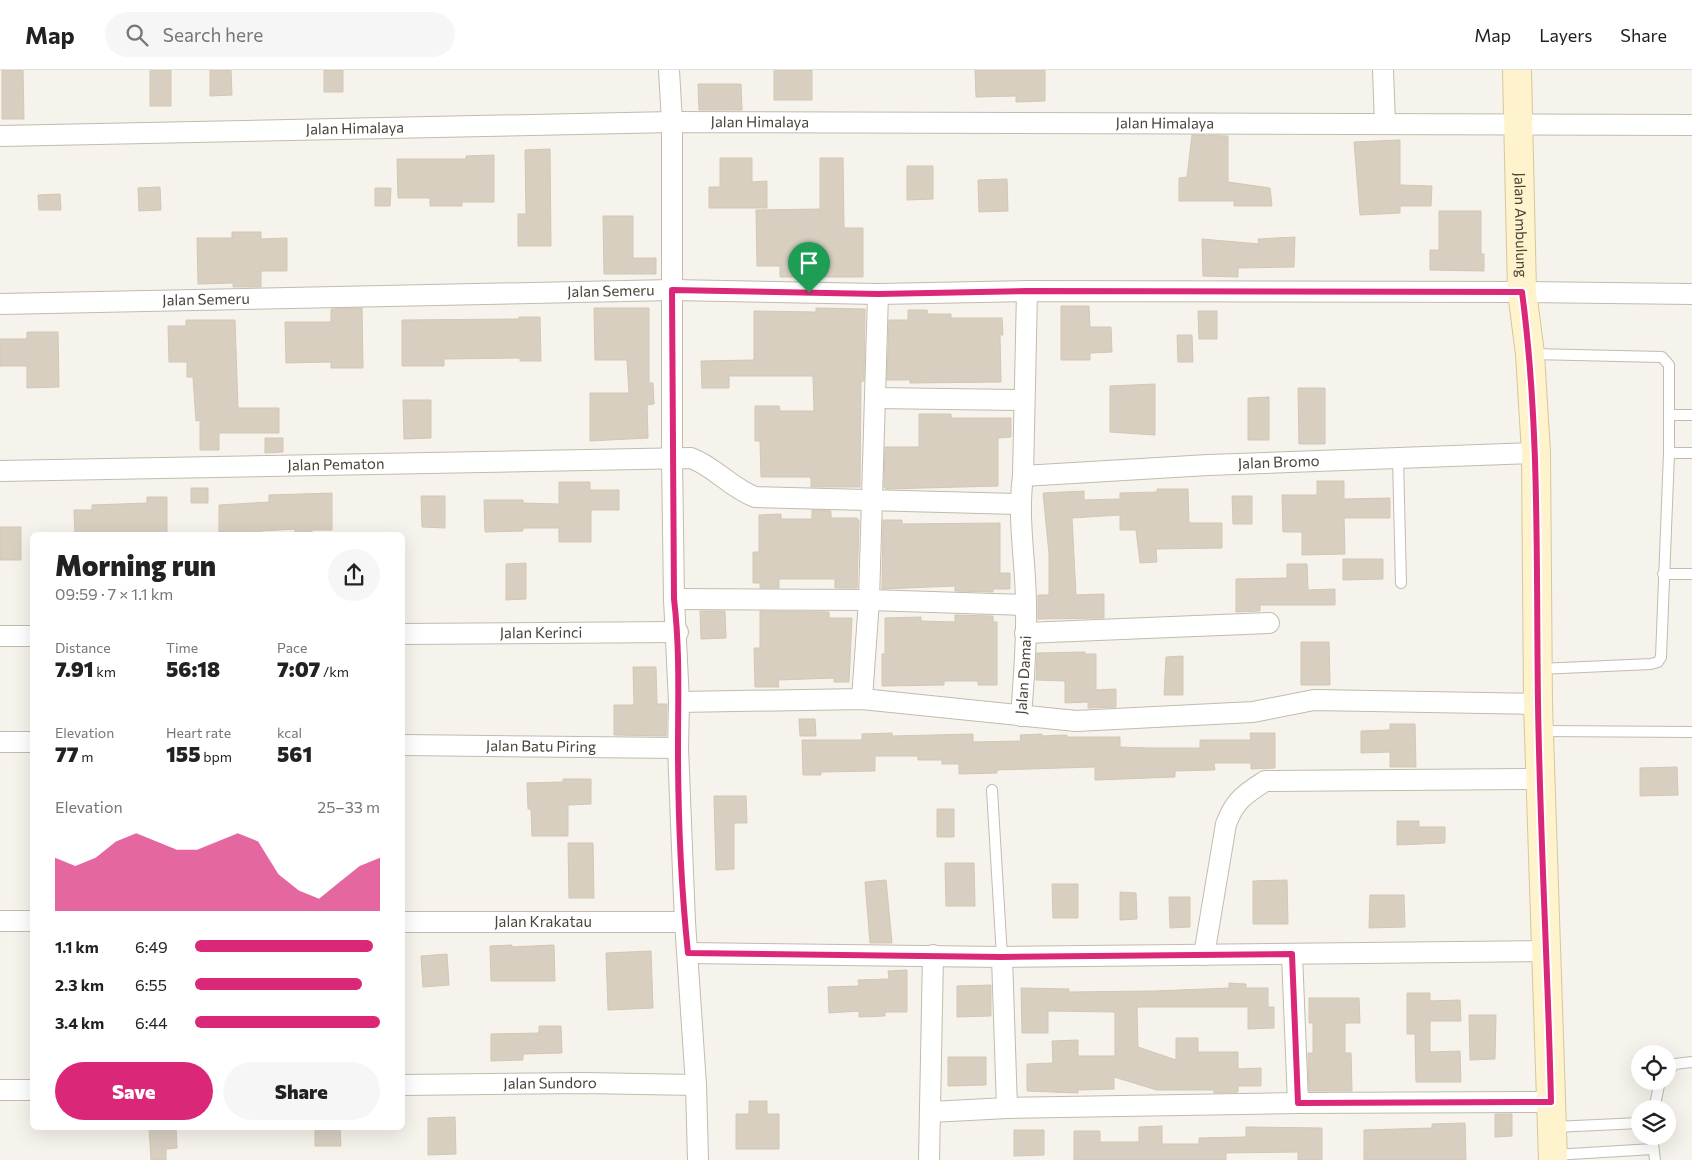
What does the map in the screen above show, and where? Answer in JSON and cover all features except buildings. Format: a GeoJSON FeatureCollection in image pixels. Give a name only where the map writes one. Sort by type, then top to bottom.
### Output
{"type":"FeatureCollection","features":[{"type":"Feature","properties":{"kind":"street"},"geometry":{"type":"LineString","coordinates":[[669,70],[672,122],[674,599],[678,632],[680,702],[678,748],[685,922],[696,1084],[698,1160]]}},
{"type":"Feature","properties":{"kind":"street"},"geometry":{"type":"LineString","coordinates":[[1383,70],[1385,124]]}},
{"type":"Feature","properties":{"kind":"street","name":"Jalan Ambulung"},"geometry":{"type":"LineString","coordinates":[[1517,70],[1522,292],[1530,354],[1536,453],[1538,704],[1553,1157]]}},
{"type":"Feature","properties":{"kind":"street","name":"Jalan Himalaya"},"geometry":{"type":"LineString","coordinates":[[0,136],[672,122],[1692,125]]}},
{"type":"Feature","properties":{"kind":"street","name":"Jalan Semeru"},"geometry":{"type":"LineString","coordinates":[[0,304],[672,290],[878,294],[1027,291],[1692,294]]}},
{"type":"Feature","properties":{"kind":"street","name":"Jalan Damai"},"geometry":{"type":"LineString","coordinates":[[680,702],[862,699],[1021,716],[1026,668],[1026,605],[1019,504],[1023,476],[1027,291]]}},
{"type":"Feature","properties":{"kind":"street"},"geometry":{"type":"LineString","coordinates":[[862,699],[869,600],[878,294]]}},
{"type":"Feature","properties":{"kind":"street"},"geometry":{"type":"LineString","coordinates":[[875,398],[1024,400]]}},
{"type":"Feature","properties":{"kind":"street","name":"Jalan Bromo"},"geometry":{"type":"LineString","coordinates":[[1023,476],[1208,464],[1536,453]]}},
{"type":"Feature","properties":{"kind":"street","name":"Jalan Pematon"},"geometry":{"type":"LineString","coordinates":[[0,470],[691,458],[702,462],[744,493],[755,498],[1019,504]]}},
{"type":"Feature","properties":{"kind":"street"},"geometry":{"type":"LineString","coordinates":[[674,599],[869,600],[1026,605]]}},
{"type":"Feature","properties":{"kind":"street"},"geometry":{"type":"LineString","coordinates":[[1025,633],[1269,623]]}},
{"type":"Feature","properties":{"kind":"street","name":"Jalan Kerinci"},"geometry":{"type":"LineString","coordinates":[[405,634],[678,632]]}},
{"type":"Feature","properties":{"kind":"street"},"geometry":{"type":"LineString","coordinates":[[0,636],[30,636]]}},
{"type":"Feature","properties":{"kind":"street"},"geometry":{"type":"LineString","coordinates":[[1021,716],[1076,721],[1253,712],[1314,700],[1538,704]]}},
{"type":"Feature","properties":{"kind":"street"},"geometry":{"type":"LineString","coordinates":[[0,742],[30,742]]}},
{"type":"Feature","properties":{"kind":"street","name":"Jalan Batu Piring"},"geometry":{"type":"LineString","coordinates":[[405,746],[678,748]]}},
{"type":"Feature","properties":{"kind":"street"},"geometry":{"type":"LineString","coordinates":[[1204,955],[1226,824],[1232,808],[1240,797],[1265,781],[1540,779]]}},
{"type":"Feature","properties":{"kind":"street"},"geometry":{"type":"LineString","coordinates":[[0,921],[30,921]]}},
{"type":"Feature","properties":{"kind":"street","name":"Jalan Krakatau"},"geometry":{"type":"LineString","coordinates":[[405,922],[685,922]]}},
{"type":"Feature","properties":{"kind":"street"},"geometry":{"type":"LineString","coordinates":[[688,953],[1002,957],[1547,951]]}},
{"type":"Feature","properties":{"kind":"street"},"geometry":{"type":"LineString","coordinates":[[1292,954],[1298,1103]]}},
{"type":"Feature","properties":{"kind":"street"},"geometry":{"type":"LineString","coordinates":[[928,1160],[931,1112],[933,955]]}},
{"type":"Feature","properties":{"kind":"street"},"geometry":{"type":"LineString","coordinates":[[1002,957],[1007,1108]]}},
{"type":"Feature","properties":{"kind":"street","name":"Jalan Sundoro"},"geometry":{"type":"LineString","coordinates":[[405,1085],[584,1082],[696,1084]]}},
{"type":"Feature","properties":{"kind":"street"},"geometry":{"type":"LineString","coordinates":[[0,1090],[30,1090]]}},
{"type":"Feature","properties":{"kind":"street"},"geometry":{"type":"LineString","coordinates":[[931,1112],[1007,1108],[1298,1103],[1552,1115]]}},
{"type":"Feature","properties":{"kind":"lane"},"geometry":{"type":"LineString","coordinates":[[1530,354],[1662,357],[1669,365],[1669,453],[1660,657],[1658,662],[1538,669]]}},
{"type":"Feature","properties":{"kind":"lane"},"geometry":{"type":"LineString","coordinates":[[1669,416],[1692,415]]}},
{"type":"Feature","properties":{"kind":"lane"},"geometry":{"type":"LineString","coordinates":[[1669,453],[1692,453]]}},
{"type":"Feature","properties":{"kind":"lane"},"geometry":{"type":"LineString","coordinates":[[1398,458],[1401,583]]}},
{"type":"Feature","properties":{"kind":"lane"},"geometry":{"type":"LineString","coordinates":[[1663,574],[1692,574]]}},
{"type":"Feature","properties":{"kind":"lane"},"geometry":{"type":"LineString","coordinates":[[1539,732],[1692,732]]}},
{"type":"Feature","properties":{"kind":"lane"},"geometry":{"type":"LineString","coordinates":[[992,790],[1002,957]]}},
{"type":"Feature","properties":{"kind":"lane"},"geometry":{"type":"LineString","coordinates":[[1676,1064],[1692,1062]]}},
{"type":"Feature","properties":{"kind":"lane"},"geometry":{"type":"LineString","coordinates":[[1552,1115],[1631,1122]]}},
{"type":"Feature","properties":{"kind":"lane"},"geometry":{"type":"LineString","coordinates":[[1653,1145],[1655,1160]]}},
{"type":"Feature","properties":{"kind":"lane"},"geometry":{"type":"LineString","coordinates":[[1553,1157],[1653,1149]]}},
{"type":"Feature","properties":{"kind":"route"},"geometry":{"type":"LineString","coordinates":[[672,290],[809,293],[878,294],[1027,291],[1522,292],[1530,354],[1536,453],[1538,704],[1551,1102],[1298,1103],[1292,954],[1002,957],[688,953],[678,748],[680,702],[678,632],[674,599],[672,290]]}}]}
